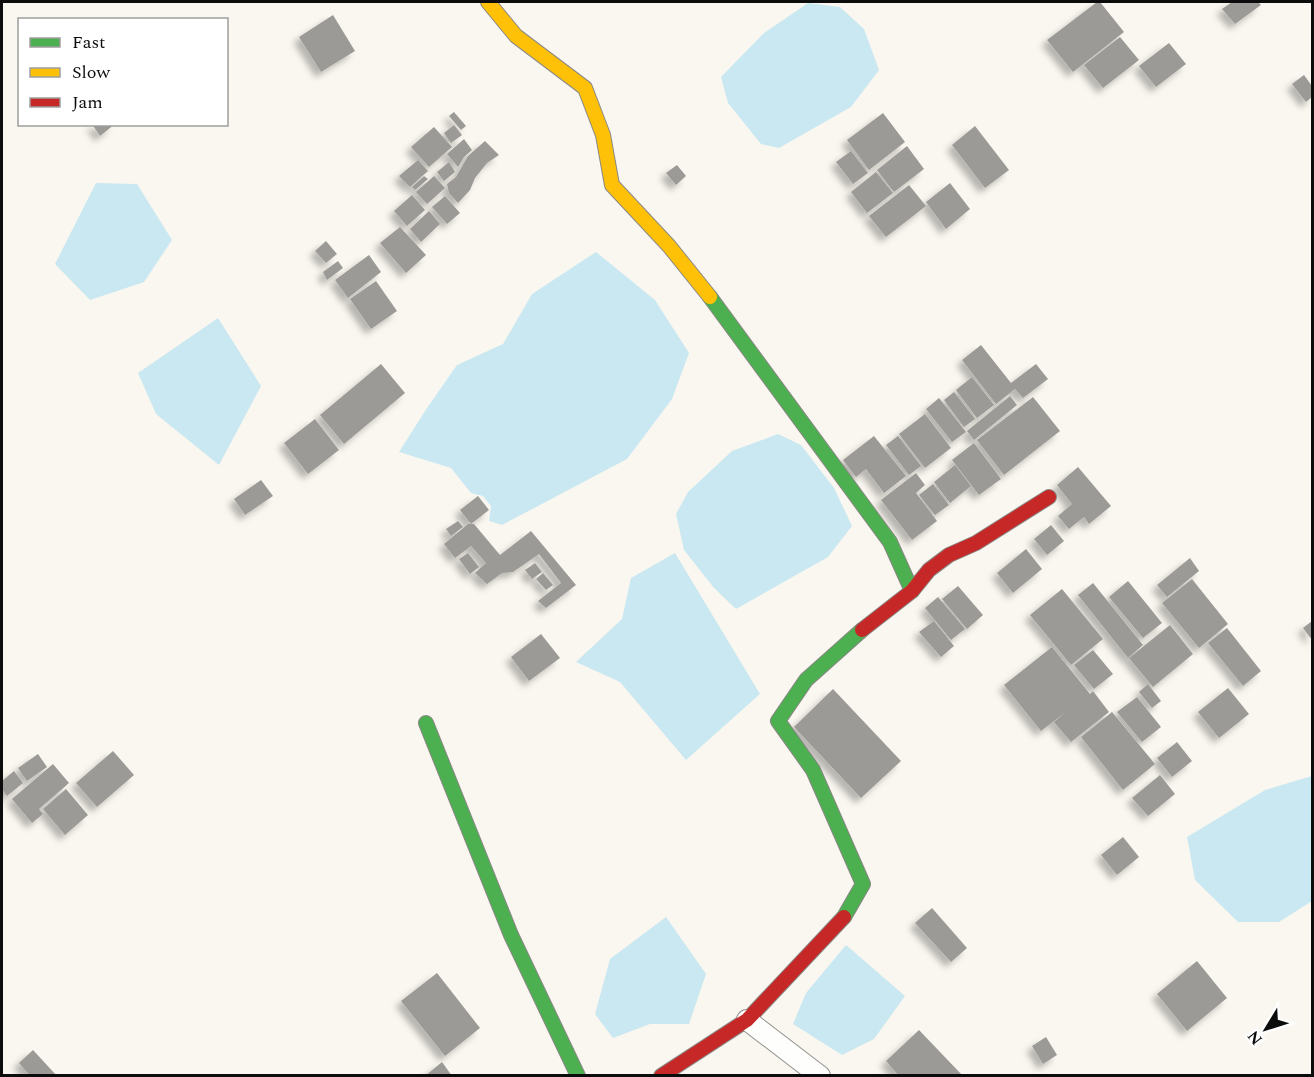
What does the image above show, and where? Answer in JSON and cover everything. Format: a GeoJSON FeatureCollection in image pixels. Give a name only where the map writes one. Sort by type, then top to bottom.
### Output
{"type":"FeatureCollection","features":[{"type":"Feature","properties":{"kind":"street"},"geometry":{"type":"LineString","coordinates":[[488,2],[516,36],[585,88],[603,135],[612,185],[669,246],[723,313],[890,542],[912,591]]}},
{"type":"Feature","properties":{"kind":"street"},"geometry":{"type":"LineString","coordinates":[[661,1076],[747,1020],[845,916],[863,884],[813,770],[778,721],[806,680],[873,620],[912,591],[929,570],[950,555],[976,543],[1049,497]]}},
{"type":"Feature","properties":{"kind":"street"},"geometry":{"type":"LineString","coordinates":[[426,723],[511,935],[578,1076]]}},
{"type":"Feature","properties":{"kind":"street"},"geometry":{"type":"LineString","coordinates":[[747,1020],[820,1076]]}},
{"type":"Feature","properties":{"kind":"water"},"geometry":{"type":"Polygon","coordinates":[[[808,3],[840,7],[864,29],[879,70],[851,107],[779,148],[761,144],[728,103],[721,77],[764,33],[808,3]]]}},
{"type":"Feature","properties":{"kind":"water"},"geometry":{"type":"Polygon","coordinates":[[[96,183],[137,184],[172,240],[144,282],[90,300],[55,264],[96,183]]]}},
{"type":"Feature","properties":{"kind":"water"},"geometry":{"type":"Polygon","coordinates":[[[596,252],[655,300],[689,353],[672,399],[627,459],[502,525],[489,521],[491,506],[483,496],[471,493],[451,468],[399,452],[457,365],[503,344],[532,294],[596,252]]]}},
{"type":"Feature","properties":{"kind":"water"},"geometry":{"type":"Polygon","coordinates":[[[218,318],[261,386],[219,465],[156,414],[138,373],[218,318]]]}},
{"type":"Feature","properties":{"kind":"water"},"geometry":{"type":"Polygon","coordinates":[[[778,434],[801,445],[834,488],[852,526],[828,557],[736,609],[714,588],[684,550],[676,514],[688,492],[732,451],[778,434]]]}},
{"type":"Feature","properties":{"kind":"water"},"geometry":{"type":"Polygon","coordinates":[[[675,553],[760,694],[686,760],[620,682],[576,662],[622,619],[631,578],[675,553]]]}},
{"type":"Feature","properties":{"kind":"water"},"geometry":{"type":"Polygon","coordinates":[[[1312,776],[1312,901],[1279,922],[1238,922],[1195,880],[1187,837],[1265,790],[1312,776]]]}},
{"type":"Feature","properties":{"kind":"water"},"geometry":{"type":"Polygon","coordinates":[[[666,917],[706,974],[689,1024],[650,1024],[613,1038],[595,1014],[610,959],[666,917]]]}},
{"type":"Feature","properties":{"kind":"water"},"geometry":{"type":"Polygon","coordinates":[[[846,945],[905,996],[874,1039],[842,1055],[793,1024],[806,993],[846,945]]]}},
{"type":"Feature","properties":{"kind":"building"},"geometry":{"type":"Polygon","coordinates":[[[1100,2],[1124,32],[1073,72],[1047,40],[1100,2]]]}},
{"type":"Feature","properties":{"kind":"building"},"geometry":{"type":"Polygon","coordinates":[[[1232,2],[1258,2],[1261,5],[1235,24],[1222,9],[1232,2]]]}},
{"type":"Feature","properties":{"kind":"building"},"geometry":{"type":"Polygon","coordinates":[[[333,15],[355,51],[321,72],[299,37],[333,15]]]}},
{"type":"Feature","properties":{"kind":"building"},"geometry":{"type":"Polygon","coordinates":[[[1120,37],[1139,60],[1103,88],[1084,65],[1120,37]]]}},
{"type":"Feature","properties":{"kind":"building"},"geometry":{"type":"Polygon","coordinates":[[[1169,43],[1186,64],[1156,87],[1139,66],[1169,43]]]}},
{"type":"Feature","properties":{"kind":"building"},"geometry":{"type":"Polygon","coordinates":[[[1304,75],[1312,86],[1312,97],[1306,102],[1292,84],[1304,75]]]}},
{"type":"Feature","properties":{"kind":"building"},"geometry":{"type":"Polygon","coordinates":[[[454,112],[466,126],[461,130],[449,116],[454,112]]]}},
{"type":"Feature","properties":{"kind":"building"},"geometry":{"type":"Polygon","coordinates":[[[883,113],[905,142],[869,170],[847,140],[883,113]]]}},
{"type":"Feature","properties":{"kind":"building"},"geometry":{"type":"Polygon","coordinates":[[[454,125],[462,135],[451,143],[444,133],[454,125]]]}},
{"type":"Feature","properties":{"kind":"building"},"geometry":{"type":"Polygon","coordinates":[[[93,126],[112,126],[100,136],[93,126]]]}},
{"type":"Feature","properties":{"kind":"building"},"geometry":{"type":"Polygon","coordinates":[[[975,126],[1009,170],[985,188],[952,145],[975,126]]]}},
{"type":"Feature","properties":{"kind":"building"},"geometry":{"type":"Polygon","coordinates":[[[434,127],[452,147],[429,167],[411,147],[434,127]]]}},
{"type":"Feature","properties":{"kind":"building"},"geometry":{"type":"Polygon","coordinates":[[[464,139],[472,150],[458,167],[447,154],[464,139]]]}},
{"type":"Feature","properties":{"kind":"building"},"geometry":{"type":"Polygon","coordinates":[[[485,141],[499,155],[487,163],[475,178],[470,190],[458,203],[449,193],[447,184],[456,177],[468,156],[485,141]]]}},
{"type":"Feature","properties":{"kind":"building"},"geometry":{"type":"Polygon","coordinates":[[[907,146],[924,169],[894,192],[877,170],[907,146]]]}},
{"type":"Feature","properties":{"kind":"building"},"geometry":{"type":"Polygon","coordinates":[[[851,151],[868,173],[853,184],[836,162],[851,151]]]}},
{"type":"Feature","properties":{"kind":"building"},"geometry":{"type":"Polygon","coordinates":[[[418,160],[428,171],[410,187],[399,176],[418,160]]]}},
{"type":"Feature","properties":{"kind":"building"},"geometry":{"type":"Polygon","coordinates":[[[449,162],[455,172],[444,181],[437,172],[449,162]]]}},
{"type":"Feature","properties":{"kind":"building"},"geometry":{"type":"Polygon","coordinates":[[[677,165],[686,176],[676,185],[666,173],[677,165]]]}},
{"type":"Feature","properties":{"kind":"building"},"geometry":{"type":"Polygon","coordinates":[[[876,172],[893,193],[867,213],[851,192],[876,172]]]}},
{"type":"Feature","properties":{"kind":"building"},"geometry":{"type":"Polygon","coordinates":[[[424,176],[428,179],[415,190],[412,187],[424,176]]]}},
{"type":"Feature","properties":{"kind":"building"},"geometry":{"type":"Polygon","coordinates":[[[434,176],[445,188],[427,204],[416,192],[434,176]]]}},
{"type":"Feature","properties":{"kind":"building"},"geometry":{"type":"Polygon","coordinates":[[[950,183],[970,209],[946,229],[926,202],[950,183]]]}},
{"type":"Feature","properties":{"kind":"building"},"geometry":{"type":"Polygon","coordinates":[[[909,185],[926,206],[886,237],[869,216],[909,185]]]}},
{"type":"Feature","properties":{"kind":"building"},"geometry":{"type":"Polygon","coordinates":[[[412,195],[425,210],[407,226],[394,211],[412,195]]]}},
{"type":"Feature","properties":{"kind":"building"},"geometry":{"type":"Polygon","coordinates":[[[445,196],[460,213],[447,224],[432,207],[445,196]]]}},
{"type":"Feature","properties":{"kind":"building"},"geometry":{"type":"Polygon","coordinates":[[[429,211],[440,224],[421,242],[410,229],[429,211]]]}},
{"type":"Feature","properties":{"kind":"building"},"geometry":{"type":"Polygon","coordinates":[[[400,227],[426,255],[406,273],[380,243],[400,227]]]}},
{"type":"Feature","properties":{"kind":"building"},"geometry":{"type":"Polygon","coordinates":[[[326,241],[337,254],[326,263],[315,251],[326,241]]]}},
{"type":"Feature","properties":{"kind":"building"},"geometry":{"type":"Polygon","coordinates":[[[369,255],[381,272],[348,298],[335,280],[369,255]]]}},
{"type":"Feature","properties":{"kind":"building"},"geometry":{"type":"Polygon","coordinates":[[[338,261],[343,268],[327,280],[323,272],[338,261]]]}},
{"type":"Feature","properties":{"kind":"building"},"geometry":{"type":"Polygon","coordinates":[[[376,281],[397,311],[371,329],[350,299],[376,281]]]}},
{"type":"Feature","properties":{"kind":"building"},"geometry":{"type":"Polygon","coordinates":[[[981,345],[1011,383],[1036,364],[1048,379],[1023,398],[1015,389],[996,404],[962,360],[981,345]]]}},
{"type":"Feature","properties":{"kind":"building"},"geometry":{"type":"Polygon","coordinates":[[[381,364],[405,393],[344,444],[320,415],[381,364]]]}},
{"type":"Feature","properties":{"kind":"building"},"geometry":{"type":"Polygon","coordinates":[[[972,377],[994,405],[977,418],[956,390],[972,377]]]}},
{"type":"Feature","properties":{"kind":"building"},"geometry":{"type":"Polygon","coordinates":[[[954,392],[975,419],[964,427],[944,400],[954,392]]]}},
{"type":"Feature","properties":{"kind":"building"},"geometry":{"type":"Polygon","coordinates":[[[1010,396],[1017,405],[974,440],[967,431],[1010,396]]]}},
{"type":"Feature","properties":{"kind":"building"},"geometry":{"type":"Polygon","coordinates":[[[1033,397],[1060,431],[1004,475],[977,440],[1033,397]]]}},
{"type":"Feature","properties":{"kind":"building"},"geometry":{"type":"Polygon","coordinates":[[[939,398],[966,432],[952,442],[926,409],[939,398]]]}},
{"type":"Feature","properties":{"kind":"building"},"geometry":{"type":"Polygon","coordinates":[[[925,414],[951,448],[925,468],[899,434],[925,414]]]}},
{"type":"Feature","properties":{"kind":"building"},"geometry":{"type":"Polygon","coordinates":[[[315,419],[339,450],[308,474],[284,443],[315,419]]]}},
{"type":"Feature","properties":{"kind":"building"},"geometry":{"type":"Polygon","coordinates":[[[874,436],[906,476],[884,493],[866,469],[856,477],[843,460],[874,436]]]}},
{"type":"Feature","properties":{"kind":"building"},"geometry":{"type":"Polygon","coordinates":[[[898,436],[921,466],[909,475],[886,445],[898,436]]]}},
{"type":"Feature","properties":{"kind":"building"},"geometry":{"type":"Polygon","coordinates":[[[974,443],[1001,479],[979,495],[952,460],[974,443]]]}},
{"type":"Feature","properties":{"kind":"building"},"geometry":{"type":"Polygon","coordinates":[[[955,465],[971,486],[950,503],[934,482],[955,465]]]}},
{"type":"Feature","properties":{"kind":"building"},"geometry":{"type":"Polygon","coordinates":[[[1078,467],[1111,506],[1089,524],[1084,517],[1069,529],[1058,516],[1072,504],[1057,485],[1078,467]]]}},
{"type":"Feature","properties":{"kind":"building"},"geometry":{"type":"Polygon","coordinates":[[[916,473],[925,485],[916,493],[937,521],[912,540],[881,500],[916,473]]]}},
{"type":"Feature","properties":{"kind":"building"},"geometry":{"type":"Polygon","coordinates":[[[261,480],[273,496],[245,515],[234,499],[261,480]]]}},
{"type":"Feature","properties":{"kind":"building"},"geometry":{"type":"Polygon","coordinates":[[[933,484],[949,505],[935,515],[919,495],[933,484]]]}},
{"type":"Feature","properties":{"kind":"building"},"geometry":{"type":"Polygon","coordinates":[[[478,496],[489,510],[471,524],[460,510],[478,496]]]}},
{"type":"Feature","properties":{"kind":"building"},"geometry":{"type":"Polygon","coordinates":[[[458,521],[463,527],[451,536],[446,529],[458,521]]]}},
{"type":"Feature","properties":{"kind":"building"},"geometry":{"type":"Polygon","coordinates":[[[468,524],[474,524],[500,555],[531,531],[576,585],[546,608],[538,601],[561,583],[539,554],[513,572],[502,573],[487,584],[475,573],[486,563],[471,546],[455,558],[444,544],[468,524]]]}},
{"type":"Feature","properties":{"kind":"building"},"geometry":{"type":"Polygon","coordinates":[[[1051,525],[1064,541],[1047,555],[1034,539],[1051,525]]]}},
{"type":"Feature","properties":{"kind":"building"},"geometry":{"type":"Polygon","coordinates":[[[1026,549],[1042,569],[1013,593],[997,573],[1026,549]]]}},
{"type":"Feature","properties":{"kind":"building"},"geometry":{"type":"Polygon","coordinates":[[[468,553],[479,567],[470,574],[459,559],[468,553]]]}},
{"type":"Feature","properties":{"kind":"building"},"geometry":{"type":"Polygon","coordinates":[[[1190,558],[1199,571],[1167,597],[1157,585],[1190,558]]]}},
{"type":"Feature","properties":{"kind":"building"},"geometry":{"type":"Polygon","coordinates":[[[535,563],[542,572],[532,579],[525,570],[535,563]]]}},
{"type":"Feature","properties":{"kind":"building"},"geometry":{"type":"Polygon","coordinates":[[[543,573],[553,585],[546,590],[536,579],[543,573]]]}},
{"type":"Feature","properties":{"kind":"building"},"geometry":{"type":"Polygon","coordinates":[[[1192,579],[1228,624],[1199,648],[1162,603],[1192,579]]]}},
{"type":"Feature","properties":{"kind":"building"},"geometry":{"type":"Polygon","coordinates":[[[1128,581],[1162,623],[1143,638],[1109,597],[1128,581]]]}},
{"type":"Feature","properties":{"kind":"building"},"geometry":{"type":"Polygon","coordinates":[[[1093,583],[1143,645],[1128,658],[1078,595],[1093,583]]]}},
{"type":"Feature","properties":{"kind":"building"},"geometry":{"type":"Polygon","coordinates":[[[958,586],[983,615],[967,629],[942,599],[958,586]]]}},
{"type":"Feature","properties":{"kind":"building"},"geometry":{"type":"Polygon","coordinates":[[[1062,589],[1103,639],[1071,665],[1030,615],[1062,589]]]}},
{"type":"Feature","properties":{"kind":"building"},"geometry":{"type":"Polygon","coordinates":[[[938,597],[965,629],[951,640],[925,608],[938,597]]]}},
{"type":"Feature","properties":{"kind":"building"},"geometry":{"type":"Polygon","coordinates":[[[934,621],[954,646],[941,657],[919,632],[934,621]]]}},
{"type":"Feature","properties":{"kind":"building"},"geometry":{"type":"Polygon","coordinates":[[[1312,621],[1312,640],[1303,628],[1312,621]]]}},
{"type":"Feature","properties":{"kind":"building"},"geometry":{"type":"Polygon","coordinates":[[[1170,625],[1193,654],[1153,687],[1129,658],[1170,625]]]}},
{"type":"Feature","properties":{"kind":"building"},"geometry":{"type":"Polygon","coordinates":[[[1227,628],[1261,671],[1243,686],[1208,643],[1227,628]]]}},
{"type":"Feature","properties":{"kind":"building"},"geometry":{"type":"Polygon","coordinates":[[[541,634],[560,658],[529,681],[511,657],[541,634]]]}},
{"type":"Feature","properties":{"kind":"building"},"geometry":{"type":"Polygon","coordinates":[[[1052,647],[1090,694],[1093,691],[1109,712],[1071,742],[1054,722],[1067,711],[1041,731],[1004,685],[1052,647]]]}},
{"type":"Feature","properties":{"kind":"building"},"geometry":{"type":"Polygon","coordinates":[[[1093,650],[1113,674],[1094,689],[1074,665],[1093,650]]]}},
{"type":"Feature","properties":{"kind":"building"},"geometry":{"type":"Polygon","coordinates":[[[1148,684],[1161,701],[1152,708],[1139,692],[1148,684]]]}},
{"type":"Feature","properties":{"kind":"building"},"geometry":{"type":"Polygon","coordinates":[[[1228,688],[1249,714],[1219,738],[1198,712],[1228,688]]]}},
{"type":"Feature","properties":{"kind":"building"},"geometry":{"type":"Polygon","coordinates":[[[833,689],[901,761],[861,798],[794,727],[833,689]]]}},
{"type":"Feature","properties":{"kind":"building"},"geometry":{"type":"Polygon","coordinates":[[[1137,697],[1161,727],[1142,742],[1117,712],[1137,697]]]}},
{"type":"Feature","properties":{"kind":"building"},"geometry":{"type":"Polygon","coordinates":[[[1112,712],[1155,764],[1123,790],[1081,737],[1112,712]]]}},
{"type":"Feature","properties":{"kind":"building"},"geometry":{"type":"Polygon","coordinates":[[[1177,742],[1192,761],[1172,777],[1157,758],[1177,742]]]}},
{"type":"Feature","properties":{"kind":"building"},"geometry":{"type":"Polygon","coordinates":[[[113,751],[134,775],[97,807],[76,783],[113,751]]]}},
{"type":"Feature","properties":{"kind":"building"},"geometry":{"type":"Polygon","coordinates":[[[38,754],[47,767],[27,781],[18,768],[38,754]]]}},
{"type":"Feature","properties":{"kind":"building"},"geometry":{"type":"Polygon","coordinates":[[[53,764],[69,783],[39,809],[43,814],[32,823],[12,799],[53,764]]]}},
{"type":"Feature","properties":{"kind":"building"},"geometry":{"type":"Polygon","coordinates":[[[14,771],[23,783],[7,796],[2,789],[2,781],[14,771]]]}},
{"type":"Feature","properties":{"kind":"building"},"geometry":{"type":"Polygon","coordinates":[[[1160,775],[1175,794],[1148,816],[1132,798],[1160,775]]]}},
{"type":"Feature","properties":{"kind":"building"},"geometry":{"type":"Polygon","coordinates":[[[66,789],[88,815],[65,835],[43,809],[66,789]]]}},
{"type":"Feature","properties":{"kind":"building"},"geometry":{"type":"Polygon","coordinates":[[[1123,837],[1139,857],[1117,875],[1101,855],[1123,837]]]}},
{"type":"Feature","properties":{"kind":"building"},"geometry":{"type":"Polygon","coordinates":[[[932,908],[967,948],[951,962],[915,923],[932,908]]]}},
{"type":"Feature","properties":{"kind":"building"},"geometry":{"type":"Polygon","coordinates":[[[1197,961],[1227,998],[1187,1031],[1157,994],[1197,961]]]}},
{"type":"Feature","properties":{"kind":"building"},"geometry":{"type":"Polygon","coordinates":[[[437,973],[480,1028],[445,1056],[401,1001],[437,973]]]}},
{"type":"Feature","properties":{"kind":"building"},"geometry":{"type":"Polygon","coordinates":[[[919,1030],[963,1076],[899,1076],[886,1061],[919,1030]]]}},
{"type":"Feature","properties":{"kind":"building"},"geometry":{"type":"Polygon","coordinates":[[[1046,1037],[1057,1055],[1043,1064],[1032,1046],[1046,1037]]]}},
{"type":"Feature","properties":{"kind":"building"},"geometry":{"type":"Polygon","coordinates":[[[33,1050],[57,1076],[30,1076],[19,1063],[33,1050]]]}},
{"type":"Feature","properties":{"kind":"building"},"geometry":{"type":"Polygon","coordinates":[[[442,1062],[452,1076],[425,1076],[442,1062]]]}},
{"type":"Feature","properties":{"kind":"traffic: fast"},"geometry":{"type":"LineString","coordinates":[[710,297],[890,542],[912,591]]}},
{"type":"Feature","properties":{"kind":"traffic: fast"},"geometry":{"type":"LineString","coordinates":[[844,917],[863,884],[813,770],[778,721],[806,680],[862,630]]}},
{"type":"Feature","properties":{"kind":"traffic: fast"},"geometry":{"type":"LineString","coordinates":[[426,723],[511,935],[578,1076]]}},
{"type":"Feature","properties":{"kind":"traffic: slow"},"geometry":{"type":"LineString","coordinates":[[488,2],[516,36],[585,88],[603,135],[612,185],[669,246],[710,297]]}},
{"type":"Feature","properties":{"kind":"traffic: jam"},"geometry":{"type":"LineString","coordinates":[[862,630],[912,591],[929,570],[949,555],[976,543],[1049,497]]}},
{"type":"Feature","properties":{"kind":"traffic: jam"},"geometry":{"type":"LineString","coordinates":[[661,1076],[747,1020],[844,917]]}}]}
